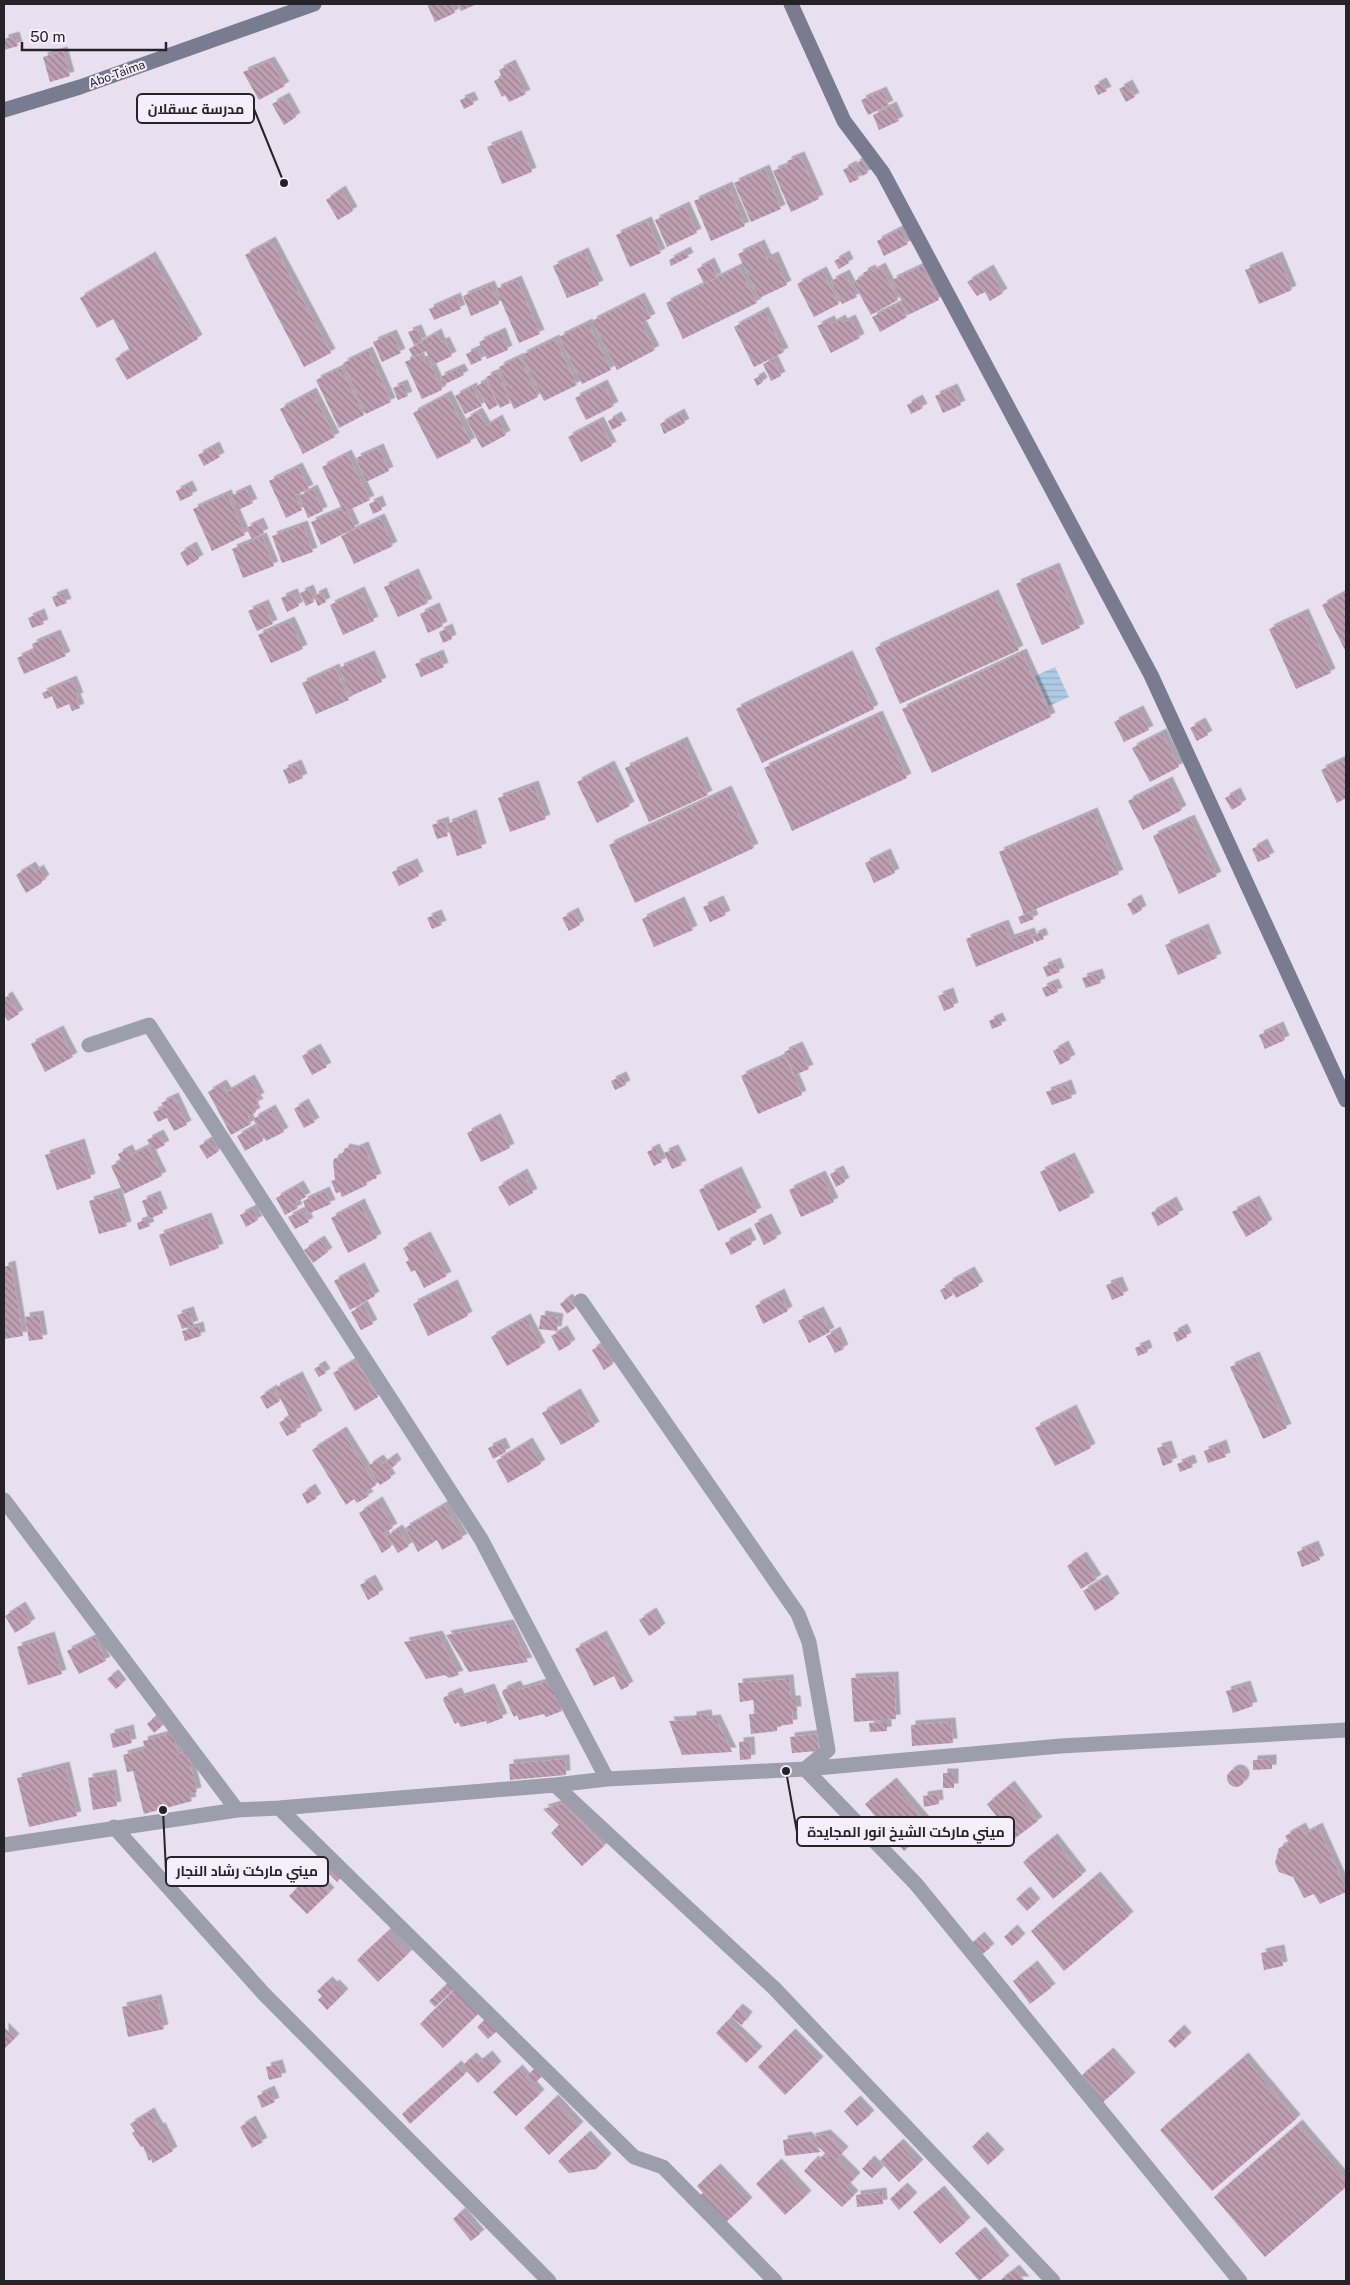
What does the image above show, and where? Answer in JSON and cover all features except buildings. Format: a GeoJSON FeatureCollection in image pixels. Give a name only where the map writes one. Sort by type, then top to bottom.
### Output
{"type":"FeatureCollection","features":[{"type":"Feature","properties":{"kind":"street"},"geometry":{"type":"LineString","coordinates":[[791,4],[844,121],[888,181],[953,301],[1081,548],[1151,675],[1346,1100]]}},
{"type":"Feature","properties":{"kind":"street","name":"Abo-Taima"},"geometry":{"type":"LineString","coordinates":[[4,110],[80,87],[307,5]]}},
{"type":"Feature","properties":{"kind":"street"},"geometry":{"type":"LineString","coordinates":[[89,1045],[149,1025],[481,1539],[607,1779]]}},
{"type":"Feature","properties":{"kind":"street"},"geometry":{"type":"LineString","coordinates":[[581,1301],[798,1614],[809,1642],[828,1750],[805,1769]]}},
{"type":"Feature","properties":{"kind":"street"},"geometry":{"type":"LineString","coordinates":[[4,1500],[237,1810]]}},
{"type":"Feature","properties":{"kind":"street"},"geometry":{"type":"LineString","coordinates":[[4,1845],[237,1810],[555,1786],[607,1779],[805,1769],[1061,1746],[1346,1730]]}},
{"type":"Feature","properties":{"kind":"street"},"geometry":{"type":"LineString","coordinates":[[805,1769],[916,1884],[1240,2281]]}},
{"type":"Feature","properties":{"kind":"street"},"geometry":{"type":"LineString","coordinates":[[555,1786],[774,1988],[1054,2281]]}},
{"type":"Feature","properties":{"kind":"street"},"geometry":{"type":"LineString","coordinates":[[279,1808],[634,2157],[663,2167],[775,2281]]}},
{"type":"Feature","properties":{"kind":"street"},"geometry":{"type":"LineString","coordinates":[[114,1827],[264,1994],[549,2281]]}},
{"type":"Feature","properties":{"kind":"water"},"geometry":{"type":"Polygon","coordinates":[[[1055,667],[1069,697],[1049,706],[1035,676],[1055,667]]]}},
{"type":"Feature","properties":{"kind":"place","name":"مدرسة عسقلان"},"geometry":{"type":"Point","coordinates":[284,183]}},
{"type":"Feature","properties":{"kind":"place","name":"ميني ماركت الشيخ انور المجايدة"},"geometry":{"type":"Point","coordinates":[786,1771]}},
{"type":"Feature","properties":{"kind":"place","name":"ميني ماركت رشاد النجار"},"geometry":{"type":"Point","coordinates":[163,1810]}}]}
